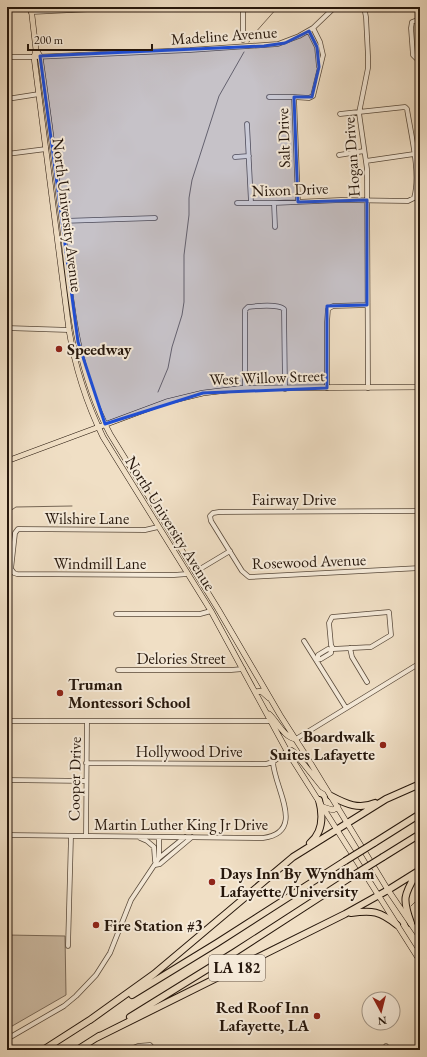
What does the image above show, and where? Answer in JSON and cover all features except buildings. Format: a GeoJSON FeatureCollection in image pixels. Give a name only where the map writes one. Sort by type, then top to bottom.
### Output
{"type":"FeatureCollection","features":[{"type":"Feature","properties":{"kind":"highway"},"geometry":{"type":"LineString","coordinates":[[330,794],[350,805],[370,805],[420,784]]}},
{"type":"Feature","properties":{"kind":"highway"},"geometry":{"type":"LineString","coordinates":[[347,823],[386,799]]}},
{"type":"Feature","properties":{"kind":"highway"},"geometry":{"type":"LineString","coordinates":[[293,857],[315,839],[322,819],[319,800]]}},
{"type":"Feature","properties":{"kind":"highway"},"geometry":{"type":"LineString","coordinates":[[43,1050],[190,960],[420,814]]}},
{"type":"Feature","properties":{"kind":"highway","name":"LA 182"},"geometry":{"type":"LineString","coordinates":[[90,1020],[154,974],[293,857],[347,823]]}},
{"type":"Feature","properties":{"kind":"highway"},"geometry":{"type":"LineString","coordinates":[[77,1050],[235,952],[420,834]]}},
{"type":"Feature","properties":{"kind":"highway"},"geometry":{"type":"LineString","coordinates":[[378,896],[418,871]]}},
{"type":"Feature","properties":{"kind":"highway"},"geometry":{"type":"LineString","coordinates":[[410,923],[405,908],[406,895],[408,888],[418,871]]}},
{"type":"Feature","properties":{"kind":"highway","name":"LA 182"},"geometry":{"type":"LineString","coordinates":[[96,1038],[345,914],[378,896]]}},
{"type":"Feature","properties":{"kind":"highway"},"geometry":{"type":"LineString","coordinates":[[345,914],[364,911],[376,912],[387,917],[396,925]]}},
{"type":"Feature","properties":{"kind":"main road","name":"North University Avenue"},"geometry":{"type":"LineString","coordinates":[[31,10],[36,50],[34,57],[69,330],[80,378],[98,427],[158,527],[211,611],[287,750],[336,830],[420,961]]}},
{"type":"Feature","properties":{"kind":"main road","name":"North University Avenue"},"geometry":{"type":"LineString","coordinates":[[36,50],[40,56],[80,351],[88,379],[105,424],[280,715],[296,738],[388,890],[420,937]]}},
{"type":"Feature","properties":{"kind":"main road","name":"West Willow Street"},"geometry":{"type":"LineString","coordinates":[[7,461],[105,424],[182,398],[203,393],[245,388],[420,387]]}},
{"type":"Feature","properties":{"kind":"main road"},"geometry":{"type":"LineString","coordinates":[[158,527],[166,525]]}},
{"type":"Feature","properties":{"kind":"main road"},"geometry":{"type":"LineString","coordinates":[[243,669],[252,667]]}},
{"type":"Feature","properties":{"kind":"main road"},"geometry":{"type":"LineString","coordinates":[[256,692],[261,691],[272,701]]}},
{"type":"Feature","properties":{"kind":"main road"},"geometry":{"type":"LineString","coordinates":[[266,712],[290,738],[296,738]]}},
{"type":"Feature","properties":{"kind":"main road"},"geometry":{"type":"LineString","coordinates":[[287,750],[293,751],[322,787],[330,794]]}},
{"type":"Feature","properties":{"kind":"main road"},"geometry":{"type":"LineString","coordinates":[[323,807],[333,810],[338,807]]}},
{"type":"Feature","properties":{"kind":"street"},"geometry":{"type":"LineString","coordinates":[[31,10],[133,7]]}},
{"type":"Feature","properties":{"kind":"street"},"geometry":{"type":"LineString","coordinates":[[243,7],[243,40]]}},
{"type":"Feature","properties":{"kind":"street","name":"Madeline Avenue"},"geometry":{"type":"LineString","coordinates":[[7,57],[264,46],[285,43],[309,31],[335,7]]}},
{"type":"Feature","properties":{"kind":"street","name":"Hogan Drive"},"geometry":{"type":"LineString","coordinates":[[364,7],[366,16],[368,68],[359,112],[366,161],[368,388]]}},
{"type":"Feature","properties":{"kind":"street"},"geometry":{"type":"LineString","coordinates":[[420,19],[412,22],[411,28],[413,55],[420,59]]}},
{"type":"Feature","properties":{"kind":"street"},"geometry":{"type":"LineString","coordinates":[[313,28],[319,38],[322,50],[323,60],[319,67]]}},
{"type":"Feature","properties":{"kind":"street"},"geometry":{"type":"LineString","coordinates":[[269,97],[312,97],[319,67],[317,47],[309,31]]}},
{"type":"Feature","properties":{"kind":"street"},"geometry":{"type":"LineString","coordinates":[[7,99],[39,94]]}},
{"type":"Feature","properties":{"kind":"street","name":"Salt Drive"},"geometry":{"type":"LineString","coordinates":[[294,96],[298,202]]}},
{"type":"Feature","properties":{"kind":"street"},"geometry":{"type":"LineString","coordinates":[[340,114],[405,107],[407,109],[414,154],[366,161]]}},
{"type":"Feature","properties":{"kind":"street"},"geometry":{"type":"LineString","coordinates":[[247,124],[251,203]]}},
{"type":"Feature","properties":{"kind":"street"},"geometry":{"type":"LineString","coordinates":[[7,154],[46,149]]}},
{"type":"Feature","properties":{"kind":"street"},"geometry":{"type":"LineString","coordinates":[[339,155],[364,151]]}},
{"type":"Feature","properties":{"kind":"street","name":"Nixon Drive"},"geometry":{"type":"LineString","coordinates":[[237,203],[367,200],[408,201],[414,198],[416,190],[414,154]]}},
{"type":"Feature","properties":{"kind":"street"},"geometry":{"type":"LineString","coordinates":[[235,157],[248,156]]}},
{"type":"Feature","properties":{"kind":"street"},"geometry":{"type":"LineString","coordinates":[[274,203],[275,227]]}},
{"type":"Feature","properties":{"kind":"street"},"geometry":{"type":"LineString","coordinates":[[62,221],[155,218]]}},
{"type":"Feature","properties":{"kind":"street"},"geometry":{"type":"LineString","coordinates":[[245,388],[245,310],[248,307],[280,306],[285,311],[285,388]]}},
{"type":"Feature","properties":{"kind":"street"},"geometry":{"type":"LineString","coordinates":[[327,388],[328,309],[332,306],[367,306]]}},
{"type":"Feature","properties":{"kind":"street"},"geometry":{"type":"LineString","coordinates":[[7,328],[69,330]]}},
{"type":"Feature","properties":{"kind":"street","name":"Fairway Drive"},"geometry":{"type":"LineString","coordinates":[[230,551],[211,522],[210,516],[215,513],[420,511]]}},
{"type":"Feature","properties":{"kind":"street","name":"Wilshire Lane"},"geometry":{"type":"LineString","coordinates":[[13,572],[11,566],[16,530],[18,529],[145,530],[158,527]]}},
{"type":"Feature","properties":{"kind":"street","name":"Rosewood Avenue"},"geometry":{"type":"LineString","coordinates":[[194,572],[230,551],[244,574],[253,578],[420,568]]}},
{"type":"Feature","properties":{"kind":"street","name":"Windmill Lane"},"geometry":{"type":"LineString","coordinates":[[13,572],[17,574],[187,574]]}},
{"type":"Feature","properties":{"kind":"street"},"geometry":{"type":"LineString","coordinates":[[116,614],[200,614],[211,611]]}},
{"type":"Feature","properties":{"kind":"street"},"geometry":{"type":"LineString","coordinates":[[317,659],[321,659],[325,654],[331,653],[332,649],[329,623],[332,617],[389,612],[391,635],[371,647],[332,649]]}},
{"type":"Feature","properties":{"kind":"street"},"geometry":{"type":"LineString","coordinates":[[304,641],[317,659],[346,708]]}},
{"type":"Feature","properties":{"kind":"street"},"geometry":{"type":"LineString","coordinates":[[350,648],[352,657],[368,682]]}},
{"type":"Feature","properties":{"kind":"street"},"geometry":{"type":"LineString","coordinates":[[296,738],[420,663]]}},
{"type":"Feature","properties":{"kind":"street","name":"Delories Street"},"geometry":{"type":"LineString","coordinates":[[118,670],[243,669]]}},
{"type":"Feature","properties":{"kind":"street"},"geometry":{"type":"LineString","coordinates":[[7,721],[270,721]]}},
{"type":"Feature","properties":{"kind":"street","name":"Cooper Drive"},"geometry":{"type":"LineString","coordinates":[[86,836],[87,721]]}},
{"type":"Feature","properties":{"kind":"street"},"geometry":{"type":"LineString","coordinates":[[273,762],[287,750]]}},
{"type":"Feature","properties":{"kind":"street","name":"Hollywood Drive"},"geometry":{"type":"LineString","coordinates":[[86,763],[266,764],[273,762]]}},
{"type":"Feature","properties":{"kind":"street","name":"Martin Luther King Jr Drive"},"geometry":{"type":"LineString","coordinates":[[7,835],[271,837],[280,832],[284,826],[286,813],[274,774],[273,762]]}},
{"type":"Feature","properties":{"kind":"street"},"geometry":{"type":"LineString","coordinates":[[7,780],[86,781]]}},
{"type":"Feature","properties":{"kind":"street","name":"Cooper Drive"},"geometry":{"type":"LineString","coordinates":[[68,946],[71,836]]}},
{"type":"Feature","properties":{"kind":"street"},"geometry":{"type":"LineString","coordinates":[[155,865],[160,864],[192,836]]}},
{"type":"Feature","properties":{"kind":"street"},"geometry":{"type":"LineString","coordinates":[[136,837],[147,840],[154,847],[156,858],[155,865]]}},
{"type":"Feature","properties":{"kind":"street"},"geometry":{"type":"LineString","coordinates":[[7,1039],[64,1006],[96,975],[110,952],[131,900],[144,878],[155,865],[158,858],[159,837]]}},
{"type":"Feature","properties":{"kind":"street"},"geometry":{"type":"LineString","coordinates":[[158,858],[186,837]]}},
{"type":"Feature","properties":{"kind":"street"},"geometry":{"type":"LineString","coordinates":[[128,1050],[138,1046],[150,1045],[154,1050]]}},
{"type":"Feature","properties":{"kind":"highlighted area"},"geometry":{"type":"Polygon","coordinates":[[[309,31],[317,47],[319,67],[312,97],[294,97],[298,202],[367,200],[367,305],[327,306],[327,388],[203,393],[105,424],[78,342],[40,56],[264,46],[285,43],[309,31]]]}},
{"type":"Feature","properties":{"kind":"shaded area"},"geometry":{"type":"Polygon","coordinates":[[[7,935],[65,936],[66,995],[7,1029],[7,935]]]}},
{"type":"Feature","properties":{"kind":"waterway"},"geometry":{"type":"LineString","coordinates":[[249,42],[254,34],[278,7]]}},
{"type":"Feature","properties":{"kind":"waterway"},"geometry":{"type":"LineString","coordinates":[[158,392],[168,368],[172,347],[182,315],[184,302],[184,255],[192,180],[219,96],[244,52]]}},
{"type":"Feature","properties":{"kind":"waterway"},"geometry":{"type":"LineString","coordinates":[[7,519],[10,511],[16,507],[72,506]]}},
{"type":"Feature","properties":{"kind":"waterway"},"geometry":{"type":"LineString","coordinates":[[411,906],[420,897]]}},
{"type":"Feature","properties":{"kind":"place","name":"Speedway"},"geometry":{"type":"Point","coordinates":[59,349]}},
{"type":"Feature","properties":{"kind":"place","name":"Truman Montessori School"},"geometry":{"type":"Point","coordinates":[60,693]}},
{"type":"Feature","properties":{"kind":"place","name":"Boardwalk Suites Lafayette"},"geometry":{"type":"Point","coordinates":[383,745]}},
{"type":"Feature","properties":{"kind":"place","name":"Days Inn By Wyndham Lafayette/University"},"geometry":{"type":"Point","coordinates":[212,882]}},
{"type":"Feature","properties":{"kind":"place","name":"Fire Station #3"},"geometry":{"type":"Point","coordinates":[96,925]}},
{"type":"Feature","properties":{"kind":"place","name":"Red Roof Inn Lafayette, LA"},"geometry":{"type":"Point","coordinates":[317,1016]}}]}
